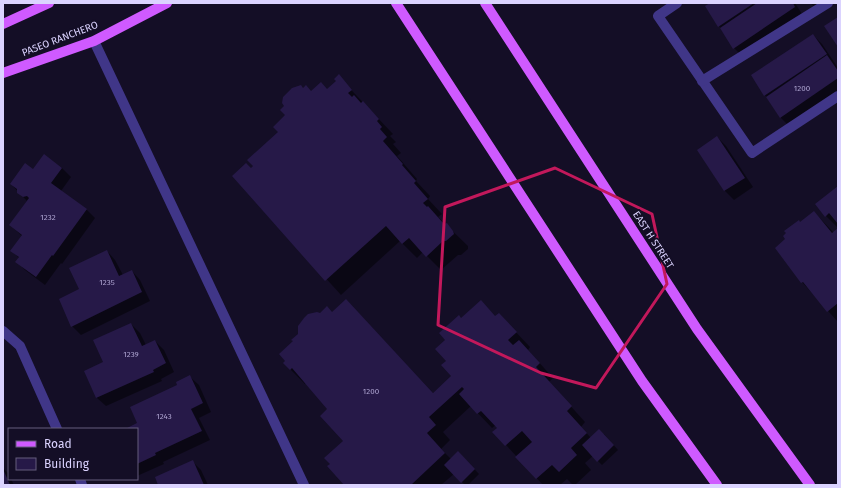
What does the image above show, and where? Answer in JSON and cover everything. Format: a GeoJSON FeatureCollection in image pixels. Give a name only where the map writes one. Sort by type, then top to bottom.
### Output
{"type":"FeatureCollection","features":[{"type":"Feature","properties":{"kind":"main road"},"geometry":{"type":"LineString","coordinates":[[3,24],[49,3]]}},
{"type":"Feature","properties":{"kind":"main road","name":"PASEO RANCHERO"},"geometry":{"type":"LineString","coordinates":[[3,73],[94,41],[167,3]]}},
{"type":"Feature","properties":{"kind":"main road"},"geometry":{"type":"LineString","coordinates":[[396,3],[642,381],[717,485]]}},
{"type":"Feature","properties":{"kind":"main road","name":"EAST H STREET"},"geometry":{"type":"LineString","coordinates":[[485,3],[697,330],[810,485]]}},
{"type":"Feature","properties":{"kind":"street"},"geometry":{"type":"LineString","coordinates":[[677,3],[658,16],[752,154],[838,96]]}},
{"type":"Feature","properties":{"kind":"street"},"geometry":{"type":"LineString","coordinates":[[702,81],[828,3]]}},
{"type":"Feature","properties":{"kind":"street"},"geometry":{"type":"LineString","coordinates":[[94,41],[304,485]]}},
{"type":"Feature","properties":{"kind":"street"},"geometry":{"type":"LineString","coordinates":[[3,331],[20,346],[57,428]]}},
{"type":"Feature","properties":{"kind":"highlighted area"},"geometry":{"type":"Polygon","coordinates":[[[555,168],[652,214],[667,284],[596,388],[541,373],[438,325],[445,207],[555,168]]]}},
{"type":"Feature","properties":{"kind":"building"},"geometry":{"type":"Polygon","coordinates":[[[710,3],[754,3],[718,27],[705,6],[710,3]]]}},
{"type":"Feature","properties":{"kind":"building"},"geometry":{"type":"Polygon","coordinates":[[[757,3],[793,3],[795,7],[733,49],[720,28],[757,3]]]}},
{"type":"Feature","properties":{"kind":"building"},"geometry":{"type":"Polygon","coordinates":[[[838,17],[838,47],[824,26],[838,17]]]}},
{"type":"Feature","properties":{"kind":"building"},"geometry":{"type":"Polygon","coordinates":[[[813,34],[827,54],[764,96],[751,75],[813,34]]]}},
{"type":"Feature","properties":{"kind":"building"},"geometry":{"type":"Polygon","coordinates":[[[827,55],[838,71],[838,78],[780,118],[766,97],[827,55]]]}},
{"type":"Feature","properties":{"kind":"building"},"geometry":{"type":"Polygon","coordinates":[[[339,74],[352,90],[348,93],[352,97],[354,95],[361,103],[363,101],[379,119],[377,121],[382,127],[380,129],[387,137],[383,141],[403,164],[402,165],[416,181],[414,183],[428,199],[423,203],[427,207],[428,206],[444,224],[447,223],[454,234],[446,241],[443,241],[426,257],[409,238],[402,244],[386,226],[325,281],[232,176],[246,163],[251,168],[253,166],[247,160],[278,132],[273,127],[285,115],[280,110],[284,106],[282,103],[283,97],[292,88],[301,85],[303,88],[306,85],[311,91],[321,82],[327,89],[336,81],[334,79],[339,74]]]}},
{"type":"Feature","properties":{"kind":"building"},"geometry":{"type":"Polygon","coordinates":[[[717,136],[745,178],[724,191],[697,150],[717,136]]]}},
{"type":"Feature","properties":{"kind":"building"},"geometry":{"type":"Polygon","coordinates":[[[44,154],[62,168],[51,183],[87,209],[36,277],[15,262],[19,257],[10,251],[22,235],[9,225],[29,198],[27,196],[23,197],[17,193],[17,189],[10,184],[25,163],[33,169],[44,154]]]}},
{"type":"Feature","properties":{"kind":"building"},"geometry":{"type":"Polygon","coordinates":[[[838,186],[838,224],[829,213],[825,217],[815,204],[838,186]]]}},
{"type":"Feature","properties":{"kind":"building"},"geometry":{"type":"Polygon","coordinates":[[[814,211],[832,233],[838,228],[838,303],[827,312],[803,282],[801,283],[775,248],[785,239],[783,236],[786,233],[784,231],[799,220],[800,222],[814,211]]]}},
{"type":"Feature","properties":{"kind":"building"},"geometry":{"type":"Polygon","coordinates":[[[107,250],[119,276],[132,270],[142,292],[71,327],[59,299],[79,289],[69,268],[107,250]]]}},
{"type":"Feature","properties":{"kind":"building"},"geometry":{"type":"Polygon","coordinates":[[[346,299],[433,393],[451,376],[441,365],[446,361],[435,349],[445,340],[439,333],[459,315],[461,318],[481,300],[495,316],[499,313],[517,332],[508,340],[513,345],[519,340],[540,363],[536,367],[572,406],[567,411],[587,433],[571,448],[577,455],[559,472],[552,465],[536,479],[515,457],[532,442],[522,431],[505,446],[492,432],[497,428],[481,411],[477,414],[459,394],[464,389],[462,387],[429,417],[436,425],[427,433],[445,453],[411,485],[344,485],[327,466],[330,464],[324,458],[343,441],[320,416],[327,409],[292,368],[290,370],[283,363],[285,361],[279,354],[293,341],[291,340],[298,334],[298,326],[308,314],[317,312],[320,313],[327,306],[332,312],[346,299]]]}},
{"type":"Feature","properties":{"kind":"building"},"geometry":{"type":"Polygon","coordinates":[[[131,323],[142,346],[155,340],[166,363],[153,370],[154,372],[96,398],[84,371],[103,362],[93,340],[131,323]]]}},
{"type":"Feature","properties":{"kind":"building"},"geometry":{"type":"Polygon","coordinates":[[[190,375],[203,403],[191,409],[202,431],[155,453],[156,455],[138,464],[138,428],[127,428],[137,423],[130,407],[177,385],[176,382],[190,375]]]}},
{"type":"Feature","properties":{"kind":"building"},"geometry":{"type":"Polygon","coordinates":[[[599,429],[614,445],[597,462],[582,445],[599,429]]]}},
{"type":"Feature","properties":{"kind":"building"},"geometry":{"type":"Polygon","coordinates":[[[458,451],[475,469],[461,483],[444,465],[458,451]]]}},
{"type":"Feature","properties":{"kind":"building"},"geometry":{"type":"Polygon","coordinates":[[[193,460],[204,485],[158,485],[155,477],[193,460]]]}},
{"type":"Feature","properties":{"kind":"building"},"geometry":{"type":"Polygon","coordinates":[[[3,469],[10,485],[3,485],[3,469]]]}}]}
